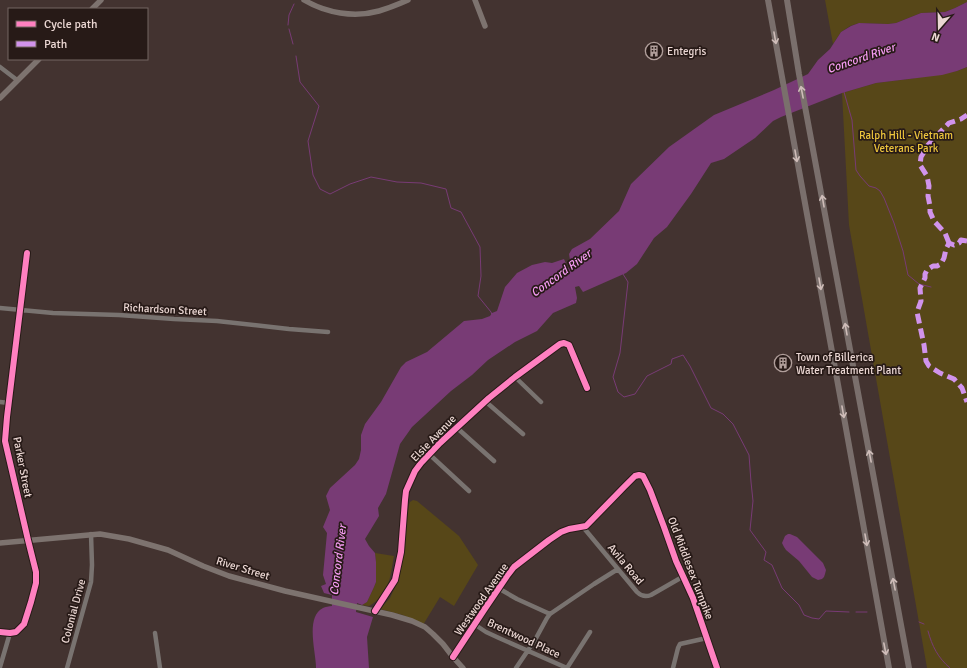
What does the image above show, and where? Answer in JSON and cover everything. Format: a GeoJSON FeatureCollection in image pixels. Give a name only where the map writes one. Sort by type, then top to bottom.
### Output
{"type":"FeatureCollection","features":[{"type":"Feature","properties":{"kind":"highway"},"geometry":{"type":"LineString","coordinates":[[768,0],[889,668]]}},
{"type":"Feature","properties":{"kind":"highway"},"geometry":{"type":"LineString","coordinates":[[787,0],[799,74],[909,668]]}},
{"type":"Feature","properties":{"kind":"main road"},"geometry":{"type":"LineString","coordinates":[[304,0],[326,10],[351,14],[378,11],[408,0]]}},
{"type":"Feature","properties":{"kind":"main road"},"geometry":{"type":"LineString","coordinates":[[475,0],[485,26]]}},
{"type":"Feature","properties":{"kind":"main road"},"geometry":{"type":"LineString","coordinates":[[0,98],[38,60]]}},
{"type":"Feature","properties":{"kind":"main road","name":"River Street"},"geometry":{"type":"LineString","coordinates":[[0,543],[91,534],[116,536],[168,550],[202,566],[230,576],[285,591],[404,618],[425,627],[437,637],[461,667]]}},
{"type":"Feature","properties":{"kind":"street"},"geometry":{"type":"LineString","coordinates":[[0,67],[17,80]]}},
{"type":"Feature","properties":{"kind":"street","name":"Parker Street"},"geometry":{"type":"LineString","coordinates":[[10,633],[16,632],[24,624],[36,584],[36,572],[5,441],[27,253]]}},
{"type":"Feature","properties":{"kind":"street","name":"Richardson Street"},"geometry":{"type":"LineString","coordinates":[[0,308],[53,313],[119,315],[217,321],[328,332]]}},
{"type":"Feature","properties":{"kind":"street","name":"Elsie Avenue"},"geometry":{"type":"LineString","coordinates":[[375,611],[392,586],[397,571],[401,552],[406,492],[415,471],[429,454],[485,401],[515,377],[556,347],[564,343],[569,345],[571,348],[587,388]]}},
{"type":"Feature","properties":{"kind":"street"},"geometry":{"type":"LineString","coordinates":[[515,377],[541,402]]}},
{"type":"Feature","properties":{"kind":"street"},"geometry":{"type":"LineString","coordinates":[[485,401],[523,434]]}},
{"type":"Feature","properties":{"kind":"street"},"geometry":{"type":"LineString","coordinates":[[0,402],[9,403]]}},
{"type":"Feature","properties":{"kind":"street"},"geometry":{"type":"LineString","coordinates":[[456,427],[494,461]]}},
{"type":"Feature","properties":{"kind":"street"},"geometry":{"type":"LineString","coordinates":[[429,454],[469,491]]}},
{"type":"Feature","properties":{"kind":"street","name":"Westwood Avenue"},"geometry":{"type":"LineString","coordinates":[[453,657],[498,588],[514,567],[548,540],[561,532],[583,527],[589,524],[610,500],[635,476],[643,476]]}},
{"type":"Feature","properties":{"kind":"street","name":"Old Middlesex Turnpike"},"geometry":{"type":"LineString","coordinates":[[643,476],[650,490],[676,561],[693,598],[717,668]]}},
{"type":"Feature","properties":{"kind":"street","name":"Avila Road"},"geometry":{"type":"LineString","coordinates":[[583,527],[639,593],[646,596],[652,595],[684,576]]}},
{"type":"Feature","properties":{"kind":"street","name":"Colonial Drive"},"geometry":{"type":"LineString","coordinates":[[67,668],[91,582],[91,534]]}},
{"type":"Feature","properties":{"kind":"street"},"geometry":{"type":"LineString","coordinates":[[516,668],[550,614],[588,587],[618,569]]}},
{"type":"Feature","properties":{"kind":"street"},"geometry":{"type":"LineString","coordinates":[[498,588],[517,599],[550,614]]}},
{"type":"Feature","properties":{"kind":"street","name":"Brentwood Place"},"geometry":{"type":"LineString","coordinates":[[474,624],[486,632],[567,668]]}},
{"type":"Feature","properties":{"kind":"street"},"geometry":{"type":"LineString","coordinates":[[0,632],[10,633],[0,667]]}},
{"type":"Feature","properties":{"kind":"street"},"geometry":{"type":"LineString","coordinates":[[567,668],[590,632]]}},
{"type":"Feature","properties":{"kind":"street"},"geometry":{"type":"LineString","coordinates":[[154,633],[160,668]]}},
{"type":"Feature","properties":{"kind":"street"},"geometry":{"type":"LineString","coordinates":[[673,668],[680,644],[707,638]]}},
{"type":"Feature","properties":{"kind":"green space"},"geometry":{"type":"Polygon","coordinates":[[[825,0],[967,0],[967,2],[945,12],[921,13],[896,23],[859,23],[850,26],[841,32],[833,44],[825,0]]]}},
{"type":"Feature","properties":{"kind":"green space","name":"Ralph Hill - Vietnam Veterans Park"},"geometry":{"type":"Polygon","coordinates":[[[967,67],[967,668],[927,668],[849,225],[842,93],[876,83],[957,71],[967,67]]]}},
{"type":"Feature","properties":{"kind":"green space"},"geometry":{"type":"Polygon","coordinates":[[[413,500],[417,501],[459,536],[478,565],[454,606],[440,597],[423,625],[403,615],[380,609],[390,598],[396,585],[409,505],[413,500]]]}},
{"type":"Feature","properties":{"kind":"green space"},"geometry":{"type":"Polygon","coordinates":[[[375,553],[394,556],[390,578],[385,590],[376,601],[369,606],[362,605],[367,602],[376,582],[375,553]]]}},
{"type":"Feature","properties":{"kind":"water","name":"Concord River"},"geometry":{"type":"Polygon","coordinates":[[[967,2],[967,67],[942,75],[876,83],[842,93],[773,121],[755,138],[724,159],[711,163],[667,227],[654,238],[637,264],[626,273],[583,292],[579,286],[575,287],[577,298],[576,303],[553,313],[537,331],[515,342],[488,360],[472,375],[451,391],[412,427],[400,444],[386,494],[378,508],[379,516],[365,539],[375,553],[376,582],[367,602],[362,605],[357,603],[356,612],[373,617],[367,637],[369,668],[316,668],[313,635],[314,619],[323,608],[332,606],[332,595],[324,593],[321,586],[326,584],[323,575],[327,533],[323,527],[330,510],[326,496],[330,488],[355,465],[359,459],[361,450],[361,435],[365,424],[381,402],[401,367],[406,362],[427,352],[464,321],[482,319],[497,311],[505,287],[517,273],[532,265],[545,262],[552,263],[564,259],[568,268],[571,266],[569,254],[572,249],[590,239],[619,211],[631,184],[669,147],[714,115],[808,74],[818,60],[830,49],[841,32],[859,23],[896,23],[921,13],[945,12],[967,2]]]}},
{"type":"Feature","properties":{"kind":"water"},"geometry":{"type":"Polygon","coordinates":[[[788,534],[797,537],[823,563],[826,570],[822,579],[818,580],[812,577],[799,561],[786,550],[782,543],[785,536],[788,534]]]}},
{"type":"Feature","properties":{"kind":"waterway"},"geometry":{"type":"LineString","coordinates":[[288,25],[289,15],[294,4]]}},
{"type":"Feature","properties":{"kind":"waterway"},"geometry":{"type":"LineString","coordinates":[[289,29],[293,44]]}},
{"type":"Feature","properties":{"kind":"waterway"},"geometry":{"type":"LineString","coordinates":[[296,56],[300,82],[319,106],[308,141],[313,175],[320,189],[330,194],[350,184],[371,177],[397,182],[421,183],[446,189],[451,208],[461,212],[480,247],[481,276],[478,296],[492,315]]}},
{"type":"Feature","properties":{"kind":"waterway"},"geometry":{"type":"LineString","coordinates":[[844,92],[852,120],[856,170],[869,186],[880,191],[884,198],[903,251],[908,275],[919,284],[931,287]]}},
{"type":"Feature","properties":{"kind":"waterway"},"geometry":{"type":"LineString","coordinates":[[623,274],[628,282],[620,353],[613,377],[618,392],[624,397],[635,394],[647,376],[671,364],[672,359],[683,355],[711,408],[723,414],[733,424],[749,455],[753,501],[750,530],[766,552],[764,560],[772,565],[782,588],[799,605],[804,615],[812,618],[819,619],[826,611],[849,612]]}},
{"type":"Feature","properties":{"kind":"waterway"},"geometry":{"type":"LineString","coordinates":[[856,612],[867,612]]}},
{"type":"Feature","properties":{"kind":"waterway"},"geometry":{"type":"LineString","coordinates":[[919,622],[924,624]]}},
{"type":"Feature","properties":{"kind":"waterway"},"geometry":{"type":"LineString","coordinates":[[928,631],[931,642],[936,651],[950,668]]}},
{"type":"Feature","properties":{"kind":"marked path"},"geometry":{"type":"LineString","coordinates":[[949,243],[945,233],[934,221],[930,212],[928,196],[929,186],[927,176],[920,165],[921,157],[928,145],[949,123],[961,119],[967,115]]}},
{"type":"Feature","properties":{"kind":"marked path"},"geometry":{"type":"LineString","coordinates":[[967,241],[961,240],[959,243],[954,245],[949,243],[941,264],[933,266],[927,270],[920,288],[921,301],[917,312],[926,361],[929,366],[954,379],[962,388],[967,402]]}},
{"type":"Feature","properties":{"kind":"cycle path"},"geometry":{"type":"LineString","coordinates":[[0,632],[16,632],[24,624],[36,583],[36,572],[5,441],[27,253]]}},
{"type":"Feature","properties":{"kind":"cycle path"},"geometry":{"type":"LineString","coordinates":[[375,611],[395,580],[401,552],[406,491],[415,471],[440,443],[489,398],[560,344],[564,343],[569,345],[587,388]]}},
{"type":"Feature","properties":{"kind":"cycle path"},"geometry":{"type":"LineString","coordinates":[[453,657],[514,567],[561,532],[586,526],[635,476],[639,475],[643,476],[650,490],[676,561],[693,598],[717,668]]}},
{"type":"Feature","properties":{"kind":"place","name":"Entegris"},"geometry":{"type":"Point","coordinates":[654,51]}},
{"type":"Feature","properties":{"kind":"place","name":"Town of Billerica Water Treatment Plant"},"geometry":{"type":"Point","coordinates":[783,363]}}]}
